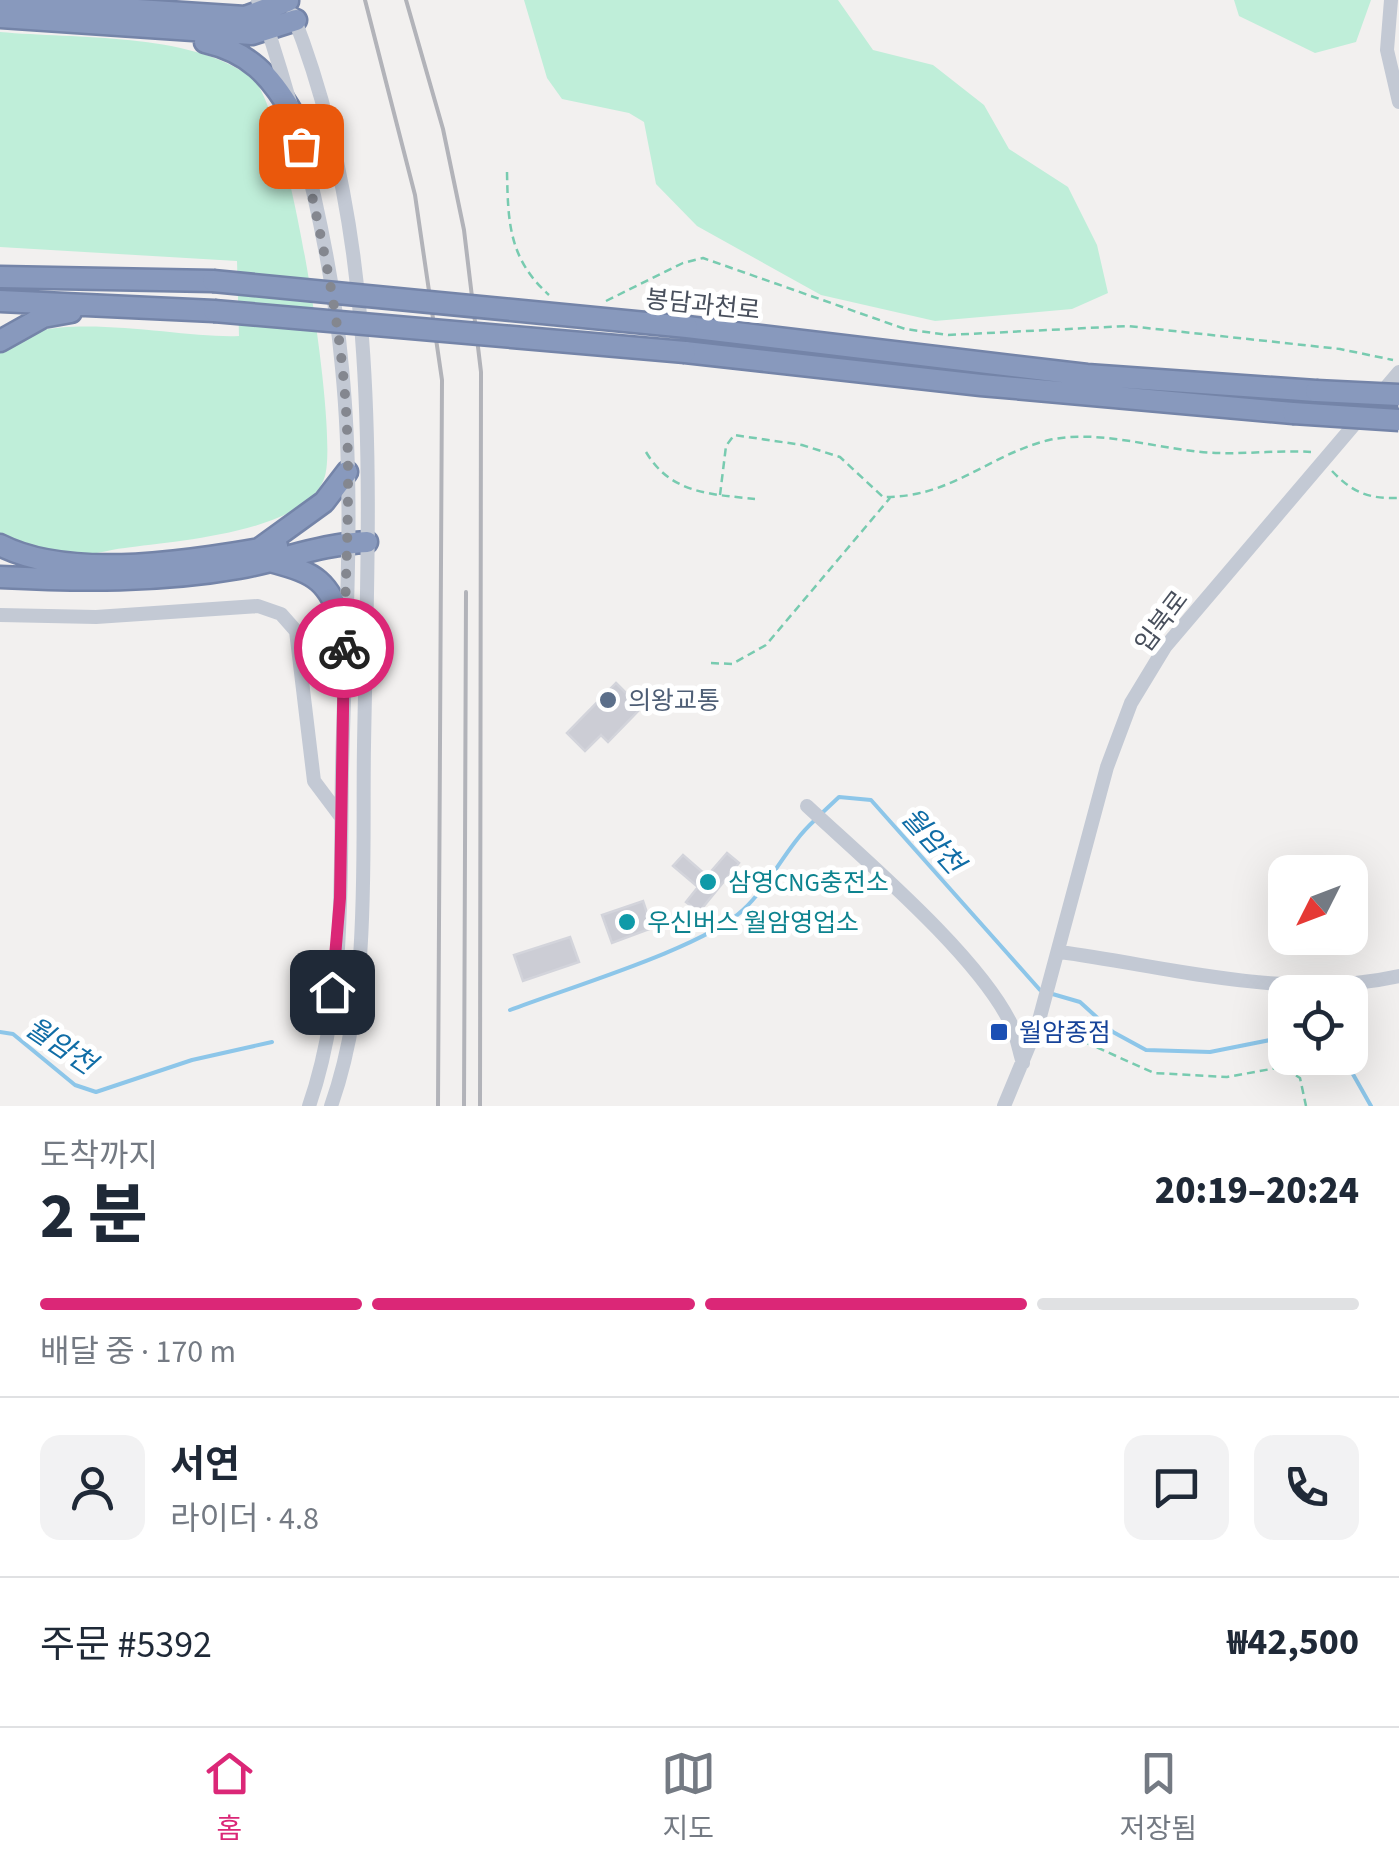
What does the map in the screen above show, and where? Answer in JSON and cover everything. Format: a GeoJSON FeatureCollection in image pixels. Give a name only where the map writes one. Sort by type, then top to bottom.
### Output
{"type":"FeatureCollection","features":[{"type":"Feature","properties":{"kind":"highway"},"geometry":{"type":"LineString","coordinates":[[150,10],[186,0]]}},
{"type":"Feature","properties":{"kind":"highway"},"geometry":{"type":"LineString","coordinates":[[0,1],[245,17],[290,7]]}},
{"type":"Feature","properties":{"kind":"highway"},"geometry":{"type":"LineString","coordinates":[[0,18],[252,34],[263,13]]}},
{"type":"Feature","properties":{"kind":"highway"},"geometry":{"type":"LineString","coordinates":[[175,30],[229,47],[258,64],[293,114]]}},
{"type":"Feature","properties":{"kind":"highway"},"geometry":{"type":"LineString","coordinates":[[0,264],[52,275]]}},
{"type":"Feature","properties":{"kind":"highway","name":"봉담과천로"},"geometry":{"type":"LineString","coordinates":[[0,277],[52,275],[213,282],[687,328],[1087,375],[1399,395]]}},
{"type":"Feature","properties":{"kind":"highway","name":"봉담과천로"},"geometry":{"type":"LineString","coordinates":[[0,301],[214,311],[685,352],[981,386],[1399,420]]}},
{"type":"Feature","properties":{"kind":"highway"},"geometry":{"type":"LineString","coordinates":[[0,341],[42,317],[108,306]]}},
{"type":"Feature","properties":{"kind":"highway"},"geometry":{"type":"LineString","coordinates":[[263,555],[324,502],[347,472]]}},
{"type":"Feature","properties":{"kind":"highway"},"geometry":{"type":"LineString","coordinates":[[0,577],[69,581],[158,578],[263,555],[288,544],[314,548],[357,542]]}},
{"type":"Feature","properties":{"kind":"highway"},"geometry":{"type":"LineString","coordinates":[[0,544],[39,562],[78,564],[263,555],[320,580],[330,590],[345,626]]}},
{"type":"Feature","properties":{"kind":"street"},"geometry":{"type":"LineString","coordinates":[[1391,0],[1387,50],[1399,102]]}},
{"type":"Feature","properties":{"kind":"street"},"geometry":{"type":"LineString","coordinates":[[290,7],[334,147],[353,238],[369,439],[345,626],[341,817],[330,1024],[309,1106]]}},
{"type":"Feature","properties":{"kind":"street"},"geometry":{"type":"LineString","coordinates":[[263,13],[293,114],[323,243],[342,365],[347,472],[357,542],[361,911],[350,1026],[331,1106]]}},
{"type":"Feature","properties":{"kind":"street","name":"입북로"},"geometry":{"type":"LineString","coordinates":[[1004,1106],[1035,1031],[1060,952],[1108,766],[1131,703],[1165,647],[1399,372]]}},
{"type":"Feature","properties":{"kind":"street"},"geometry":{"type":"LineString","coordinates":[[0,615],[96,617],[258,606],[280,614],[296,630],[314,781],[341,817]]}},
{"type":"Feature","properties":{"kind":"street"},"geometry":{"type":"LineString","coordinates":[[808,806],[974,972],[1012,1025],[1023,1064]]}},
{"type":"Feature","properties":{"kind":"street"},"geometry":{"type":"LineString","coordinates":[[1060,952],[1240,981],[1348,987],[1399,976]]}},
{"type":"Feature","properties":{"kind":"path"},"geometry":{"type":"LineString","coordinates":[[508,172],[510,238],[517,256],[553,298]]}},
{"type":"Feature","properties":{"kind":"path"},"geometry":{"type":"LineString","coordinates":[[598,302],[618,298],[683,263],[703,258],[904,329],[934,333],[1128,326],[1340,350],[1399,362]]}},
{"type":"Feature","properties":{"kind":"path"},"geometry":{"type":"LineString","coordinates":[[720,495],[726,446],[734,436],[824,450],[840,457],[883,497],[906,498],[956,484],[1014,453],[1049,440],[1075,437],[1218,454],[1284,450],[1329,458],[1356,492],[1376,499],[1399,498]]}},
{"type":"Feature","properties":{"kind":"path"},"geometry":{"type":"LineString","coordinates":[[646,452],[655,468],[675,485],[755,499]]}},
{"type":"Feature","properties":{"kind":"path"},"geometry":{"type":"LineString","coordinates":[[710,664],[732,664],[766,645],[890,497]]}},
{"type":"Feature","properties":{"kind":"path"},"geometry":{"type":"LineString","coordinates":[[1035,1031],[1088,1043],[1154,1073],[1227,1077],[1282,1067],[1300,1078],[1306,1106]]}},
{"type":"Feature","properties":{"kind":"green space"},"geometry":{"type":"Polygon","coordinates":[[[524,0],[838,0],[873,50],[933,65],[984,105],[1009,149],[1068,187],[1097,245],[1108,293],[1072,309],[935,321],[821,295],[697,226],[656,184],[644,122],[629,113],[562,99],[547,78],[524,0]]]}},
{"type":"Feature","properties":{"kind":"green space"},"geometry":{"type":"Polygon","coordinates":[[[1234,0],[1371,0],[1356,42],[1315,53],[1239,16],[1234,0]]]}},
{"type":"Feature","properties":{"kind":"green space"},"geometry":{"type":"Polygon","coordinates":[[[0,32],[164,45],[226,62],[251,77],[265,100],[294,203],[325,398],[325,476],[313,495],[293,510],[237,531],[79,556],[48,552],[0,534],[0,348],[22,336],[49,329],[81,327],[239,336],[237,261],[0,247],[0,32]]]}},
{"type":"Feature","properties":{"kind":"building"},"geometry":{"type":"Polygon","coordinates":[[[616,683],[641,708],[608,742],[601,735],[585,751],[567,733],[616,683]]]}},
{"type":"Feature","properties":{"kind":"building","name":"삼영CNG충전소"},"geometry":{"type":"Polygon","coordinates":[[[727,853],[739,863],[699,912],[686,902],[698,887],[673,866],[683,855],[707,876],[727,853]]]}},
{"type":"Feature","properties":{"kind":"building","name":"우신버스 월암영업소"},"geometry":{"type":"Polygon","coordinates":[[[643,901],[652,928],[612,943],[602,915],[643,901]]]}},
{"type":"Feature","properties":{"kind":"building"},"geometry":{"type":"Polygon","coordinates":[[[570,937],[579,962],[523,981],[514,955],[570,937]]]}},
{"type":"Feature","properties":{"kind":"waterway","name":"월암천"},"geometry":{"type":"LineString","coordinates":[[822,813],[839,797],[871,800],[1040,990]]}},
{"type":"Feature","properties":{"kind":"waterway","name":"월암천"},"geometry":{"type":"LineString","coordinates":[[510,1010],[667,953],[724,924],[753,900],[815,820]]}},
{"type":"Feature","properties":{"kind":"waterway","name":"월암천"},"geometry":{"type":"LineString","coordinates":[[1049,993],[1080,1002],[1113,1032],[1146,1050],[1210,1052],[1268,1040]]}},
{"type":"Feature","properties":{"kind":"waterway","name":"월암천"},"geometry":{"type":"LineString","coordinates":[[0,1032],[13,1034],[75,1085],[96,1092],[192,1060],[272,1042]]}},
{"type":"Feature","properties":{"kind":"waterway","name":"월암천"},"geometry":{"type":"LineString","coordinates":[[1353,1075],[1371,1106]]}},
{"type":"Feature","properties":{"kind":"railway"},"geometry":{"type":"LineString","coordinates":[[365,0],[415,195],[442,380],[438,1106]]}},
{"type":"Feature","properties":{"kind":"railway"},"geometry":{"type":"LineString","coordinates":[[406,0],[443,129],[464,230],[481,372],[480,1106]]}},
{"type":"Feature","properties":{"kind":"railway"},"geometry":{"type":"LineString","coordinates":[[464,1106],[466,592]]}},
{"type":"Feature","properties":{"kind":"way so far"},"geometry":{"type":"LineString","coordinates":[[301,146],[323,243],[342,365],[347,446],[344,648]]}},
{"type":"Feature","properties":{"kind":"place","name":"의왕교통"},"geometry":{"type":"Point","coordinates":[608,700]}},
{"type":"Feature","properties":{"kind":"place","name":"삼영CNG충전소"},"geometry":{"type":"Point","coordinates":[708,882]}},
{"type":"Feature","properties":{"kind":"place","name":"우신버스 월암영업소"},"geometry":{"type":"Point","coordinates":[627,922]}},
{"type":"Feature","properties":{"kind":"place","name":"월암종점"},"geometry":{"type":"Point","coordinates":[999,1032]}},
{"type":"Feature","properties":{"kind":"route"},"geometry":{"type":"LineString","coordinates":[[332,992],[340,898],[344,648]]}}]}
